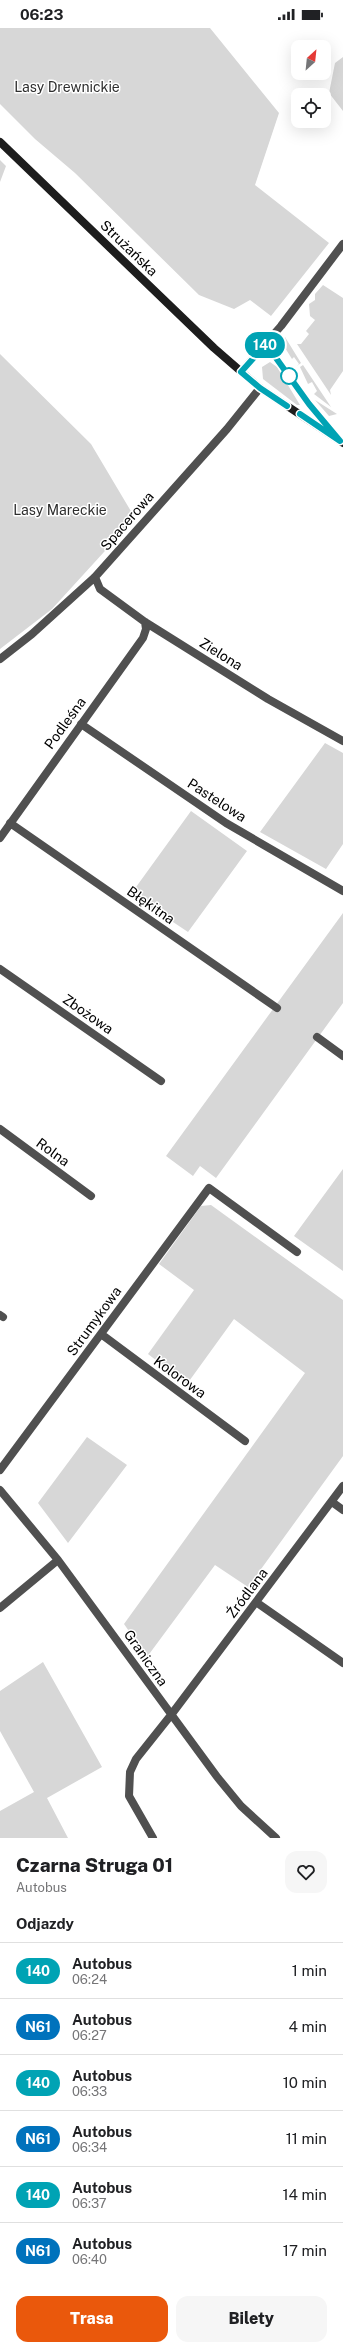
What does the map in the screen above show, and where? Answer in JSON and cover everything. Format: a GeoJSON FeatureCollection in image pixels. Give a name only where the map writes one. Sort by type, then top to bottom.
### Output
{"type":"FeatureCollection","features":[{"type":"Feature","properties":{"kind":"main road","name":"Strużańska"},"geometry":{"type":"LineString","coordinates":[[0,142],[176,312],[241,372],[260,388],[343,443]]}},
{"type":"Feature","properties":{"kind":"street"},"geometry":{"type":"LineString","coordinates":[[241,372],[281,326],[343,244]]}},
{"type":"Feature","properties":{"kind":"street","name":"Spacerowa"},"geometry":{"type":"LineString","coordinates":[[0,659],[32,634],[95,577],[227,429],[260,388]]}},
{"type":"Feature","properties":{"kind":"street","name":"Zielona"},"geometry":{"type":"LineString","coordinates":[[95,577],[100,589],[145,622],[268,698],[343,741]]}},
{"type":"Feature","properties":{"kind":"street","name":"Podleśna"},"geometry":{"type":"LineString","coordinates":[[0,838],[143,638],[146,629],[145,622]]}},
{"type":"Feature","properties":{"kind":"street","name":"Pastelowa"},"geometry":{"type":"LineString","coordinates":[[81,724],[226,823],[343,891]]}},
{"type":"Feature","properties":{"kind":"street","name":"Błękitna"},"geometry":{"type":"LineString","coordinates":[[10,823],[277,1008]]}},
{"type":"Feature","properties":{"kind":"street","name":"Zbożowa"},"geometry":{"type":"LineString","coordinates":[[0,969],[161,1081]]}},
{"type":"Feature","properties":{"kind":"street"},"geometry":{"type":"LineString","coordinates":[[317,1037],[343,1056]]}},
{"type":"Feature","properties":{"kind":"street","name":"Rolna"},"geometry":{"type":"LineString","coordinates":[[0,1129],[91,1196]]}},
{"type":"Feature","properties":{"kind":"street","name":"Strumykowa"},"geometry":{"type":"LineString","coordinates":[[0,1470],[209,1188],[297,1252]]}},
{"type":"Feature","properties":{"kind":"street","name":"Kolorowa"},"geometry":{"type":"LineString","coordinates":[[101,1334],[244,1441]]}},
{"type":"Feature","properties":{"kind":"street","name":"Źródlana"},"geometry":{"type":"LineString","coordinates":[[153,1838],[129,1796],[128,1783],[136,1759],[171,1716],[343,1486]]}},
{"type":"Feature","properties":{"kind":"street","name":"Graniczna"},"geometry":{"type":"LineString","coordinates":[[0,1490],[58,1560],[171,1716],[241,1806],[276,1838]]}},
{"type":"Feature","properties":{"kind":"street"},"geometry":{"type":"LineString","coordinates":[[332,1502],[343,1510]]}},
{"type":"Feature","properties":{"kind":"street"},"geometry":{"type":"LineString","coordinates":[[0,1608],[58,1560]]}},
{"type":"Feature","properties":{"kind":"street"},"geometry":{"type":"LineString","coordinates":[[256,1602],[343,1663]]}},
{"type":"Feature","properties":{"kind":"green space","name":"Lasy Drewnickie"},"geometry":{"type":"Polygon","coordinates":[[[0,28],[210,28],[279,113],[255,185],[329,243],[271,316],[250,300],[234,309],[199,295],[75,173],[35,139],[0,104],[0,28]]]}},
{"type":"Feature","properties":{"kind":"green space"},"geometry":{"type":"Polygon","coordinates":[[[343,57],[343,111],[331,96],[330,88],[335,63],[343,57]]]}},
{"type":"Feature","properties":{"kind":"green space"},"geometry":{"type":"Polygon","coordinates":[[[0,160],[6,166],[0,182],[0,160]]]}},
{"type":"Feature","properties":{"kind":"green space"},"geometry":{"type":"Polygon","coordinates":[[[323,285],[343,298],[343,371],[330,390],[331,395],[297,344],[301,344],[309,334],[306,331],[315,320],[310,316],[309,304],[315,300],[315,294],[323,285]]]}},
{"type":"Feature","properties":{"kind":"green space"},"geometry":{"type":"Polygon","coordinates":[[[285,337],[301,363],[297,366],[299,364],[294,357],[292,359],[282,343],[285,337]]]}},
{"type":"Feature","properties":{"kind":"green space","name":"Lasy Mareckie"},"geometry":{"type":"Polygon","coordinates":[[[0,354],[91,444],[135,518],[52,609],[0,649],[0,354]]]}},
{"type":"Feature","properties":{"kind":"green space"},"geometry":{"type":"Polygon","coordinates":[[[270,362],[277,367],[300,405],[297,405],[263,379],[262,367],[270,362]]]}},
{"type":"Feature","properties":{"kind":"green space"},"geometry":{"type":"Polygon","coordinates":[[[303,365],[331,407],[314,394],[317,391],[312,382],[308,384],[300,367],[303,365]]]}},
{"type":"Feature","properties":{"kind":"green space"},"geometry":{"type":"Polygon","coordinates":[[[315,400],[337,414],[329,416],[315,400]]]}},
{"type":"Feature","properties":{"kind":"green space"},"geometry":{"type":"Polygon","coordinates":[[[325,743],[343,753],[343,844],[326,869],[260,832],[325,743]]]}},
{"type":"Feature","properties":{"kind":"green space"},"geometry":{"type":"Polygon","coordinates":[[[191,811],[247,851],[188,932],[131,894],[191,811]]]}},
{"type":"Feature","properties":{"kind":"green space"},"geometry":{"type":"Polygon","coordinates":[[[343,913],[343,1003],[216,1178],[200,1166],[193,1176],[166,1156],[343,913]]]}},
{"type":"Feature","properties":{"kind":"green space"},"geometry":{"type":"Polygon","coordinates":[[[343,1169],[343,1271],[294,1236],[343,1169]]]}},
{"type":"Feature","properties":{"kind":"green space"},"geometry":{"type":"Polygon","coordinates":[[[211,1205],[343,1300],[343,1456],[248,1587],[215,1565],[147,1657],[124,1624],[305,1373],[234,1319],[187,1384],[148,1354],[194,1290],[159,1264],[201,1206],[211,1205]]]}},
{"type":"Feature","properties":{"kind":"green space"},"geometry":{"type":"Polygon","coordinates":[[[87,1437],[127,1465],[68,1543],[38,1503],[87,1437]]]}},
{"type":"Feature","properties":{"kind":"green space"},"geometry":{"type":"Polygon","coordinates":[[[43,1662],[102,1767],[47,1798],[68,1838],[0,1838],[0,1811],[34,1792],[0,1731],[0,1691],[43,1662]]]}},
{"type":"Feature","properties":{"kind":"bus line","name":"140"},"geometry":{"type":"LineString","coordinates":[[287,406],[260,388],[241,372],[266,344],[309,404],[340,441],[300,414]]}}]}
